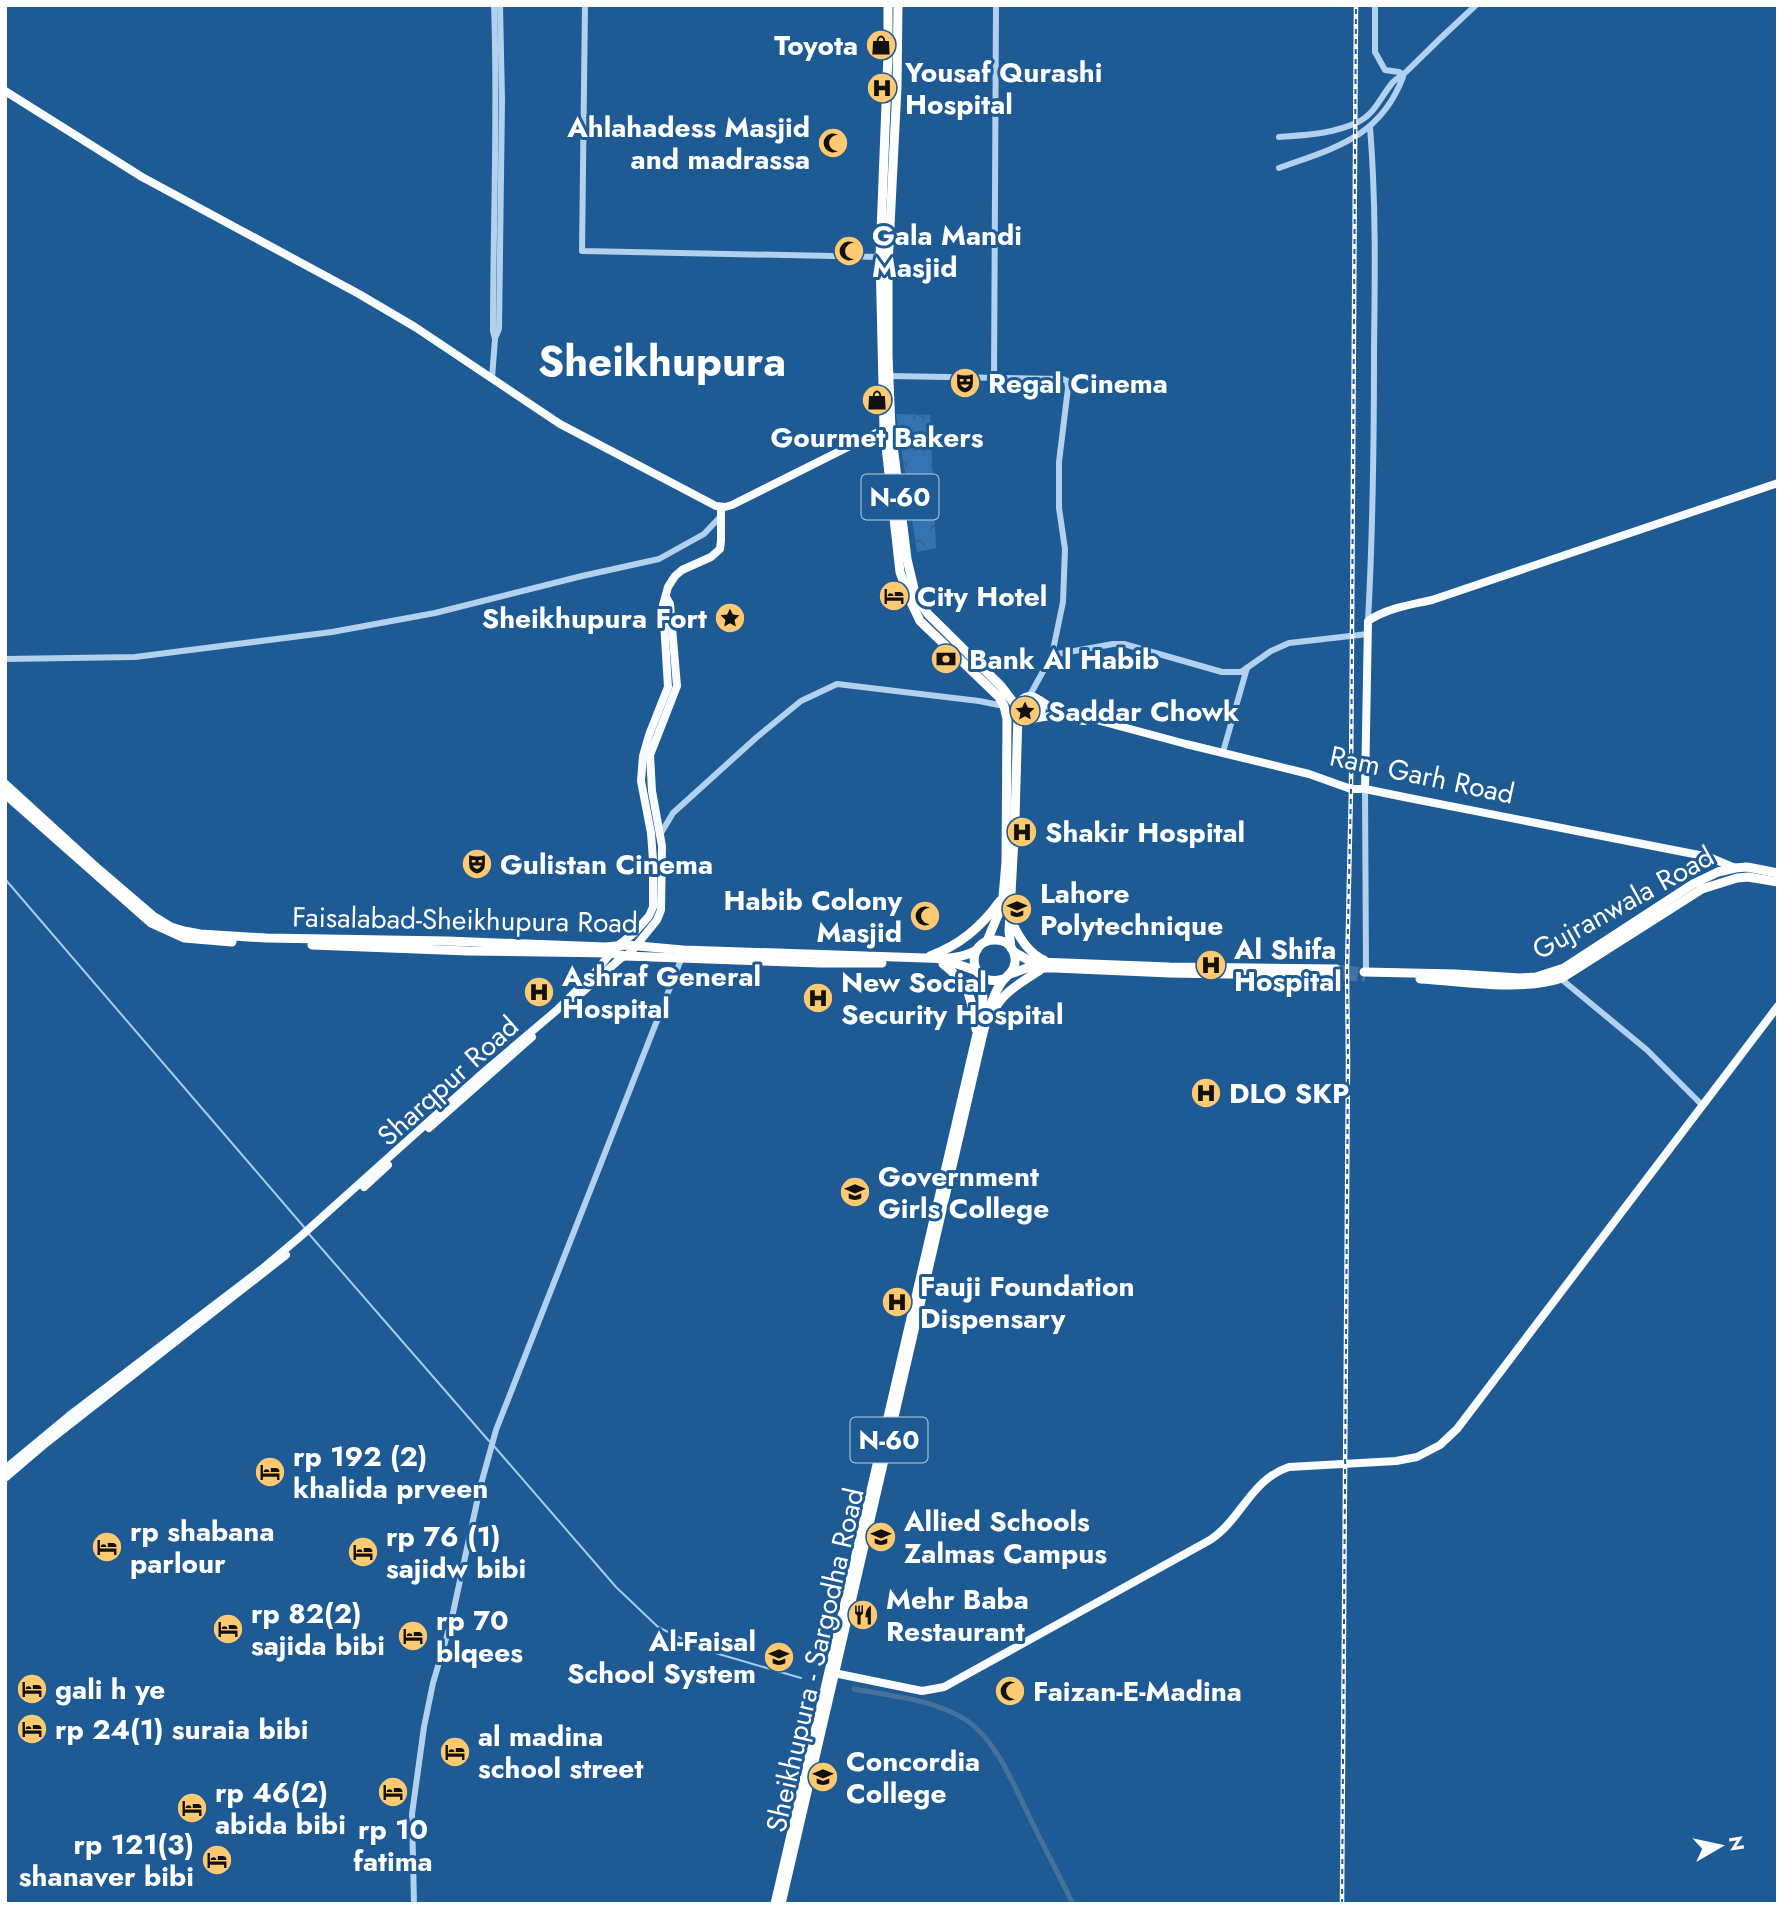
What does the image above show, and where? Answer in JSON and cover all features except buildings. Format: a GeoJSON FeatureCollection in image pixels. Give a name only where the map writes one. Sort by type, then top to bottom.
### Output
{"type":"FeatureCollection","features":[{"type":"Feature","properties":{"kind":"highway","name":"N-60"},"geometry":{"type":"LineString","coordinates":[[888,5],[880,257],[884,429],[895,499],[916,597],[928,614],[1003,689],[1006,702]]}},
{"type":"Feature","properties":{"kind":"highway","name":"N-60"},"geometry":{"type":"LineString","coordinates":[[898,5],[897,88],[888,265],[891,429],[902,579],[920,621],[992,691],[1018,712],[1016,819],[1009,931],[1013,950]]}},
{"type":"Feature","properties":{"kind":"highway"},"geometry":{"type":"LineString","coordinates":[[992,691],[999,692],[1003,689]]}},
{"type":"Feature","properties":{"kind":"highway"},"geometry":{"type":"LineString","coordinates":[[1006,702],[1008,776],[1003,897],[987,941],[977,950],[974,962],[979,974],[992,981],[1027,968],[1044,965],[1335,973]]}},
{"type":"Feature","properties":{"kind":"highway","name":"Faisalabad-Sheikhupura Road"},"geometry":{"type":"LineString","coordinates":[[5,784],[151,923],[184,938],[820,963],[957,964],[979,974]]}},
{"type":"Feature","properties":{"kind":"highway","name":"Faisalabad-Sheikhupura Road"},"geometry":{"type":"LineString","coordinates":[[5,794],[153,916],[171,927],[189,932],[266,938],[605,947],[618,945],[683,950],[925,958],[955,958],[977,950]]}},
{"type":"Feature","properties":{"kind":"highway","name":"Gujranwala Road"},"geometry":{"type":"LineString","coordinates":[[1365,972],[1522,985],[1543,984],[1560,978],[1693,884],[1718,872],[1747,867],[1778,873]]}},
{"type":"Feature","properties":{"kind":"highway","name":"Gujranwala Road"},"geometry":{"type":"LineString","coordinates":[[1365,972],[1536,977],[1564,968],[1702,889],[1748,877],[1778,882]]}},
{"type":"Feature","properties":{"kind":"highway"},"geometry":{"type":"LineString","coordinates":[[925,958],[967,937],[981,925],[1003,897]]}},
{"type":"Feature","properties":{"kind":"highway"},"geometry":{"type":"LineString","coordinates":[[1010,919],[1029,949],[1044,965]]}},
{"type":"Feature","properties":{"kind":"highway"},"geometry":{"type":"LineString","coordinates":[[987,941],[1000,940],[1013,950],[1044,965]]}},
{"type":"Feature","properties":{"kind":"highway"},"geometry":{"type":"LineString","coordinates":[[1007,977],[1015,965],[1013,950]]}},
{"type":"Feature","properties":{"kind":"highway"},"geometry":{"type":"LineString","coordinates":[[943,964],[967,987],[980,1034]]}},
{"type":"Feature","properties":{"kind":"highway"},"geometry":{"type":"LineString","coordinates":[[980,1034],[1004,995],[1044,965]]}},
{"type":"Feature","properties":{"kind":"highway","name":"Sheikhupura - Sargodha Road"},"geometry":{"type":"LineString","coordinates":[[781,1904],[980,1034],[983,1003],[979,974]]}},
{"type":"Feature","properties":{"kind":"highway","name":"Sheikhupura - Sargodha Road"},"geometry":{"type":"LineString","coordinates":[[980,1034],[992,1002],[1007,977]]}},
{"type":"Feature","properties":{"kind":"highway","name":"Sheikhupura - Sargodha Road"},"geometry":{"type":"LineString","coordinates":[[775,1904],[832,1673]]}},
{"type":"Feature","properties":{"kind":"main road"},"geometry":{"type":"LineString","coordinates":[[5,91],[142,177],[359,294],[435,340],[560,424],[721,511]]}},
{"type":"Feature","properties":{"kind":"main road"},"geometry":{"type":"LineString","coordinates":[[721,511],[884,429]]}},
{"type":"Feature","properties":{"kind":"main road"},"geometry":{"type":"LineString","coordinates":[[1365,789],[1368,621],[1394,609],[1432,600],[1778,483]]}},
{"type":"Feature","properties":{"kind":"main road"},"geometry":{"type":"LineString","coordinates":[[657,908],[651,833],[642,781],[643,756],[668,687],[663,605],[671,581],[682,570],[718,552],[722,540],[721,511]]}},
{"type":"Feature","properties":{"kind":"main road"},"geometry":{"type":"LineString","coordinates":[[657,908],[663,901],[661,833],[652,792],[650,755],[677,686],[670,604],[666,597]]}},
{"type":"Feature","properties":{"kind":"main road"},"geometry":{"type":"LineString","coordinates":[[1030,695],[1040,700],[1042,708],[1037,718],[1026,720],[1018,712],[1017,704],[1030,695]]}},
{"type":"Feature","properties":{"kind":"main road","name":"Ram Garh Road"},"geometry":{"type":"LineString","coordinates":[[1040,700],[1052,708],[1100,722],[1309,774],[1351,789],[1365,789],[1709,857],[1735,868]]}},
{"type":"Feature","properties":{"kind":"main road","name":"Ram Garh Road"},"geometry":{"type":"LineString","coordinates":[[1037,718],[1056,715],[1100,722]]}},
{"type":"Feature","properties":{"kind":"main road","name":"Sharqpur Road"},"geometry":{"type":"LineString","coordinates":[[5,1478],[46,1443],[268,1271],[484,1072],[556,1010],[657,908]]}},
{"type":"Feature","properties":{"kind":"main road","name":"Sharqpur Road"},"geometry":{"type":"LineString","coordinates":[[316,1225],[620,958],[631,953],[657,920],[657,908]]}},
{"type":"Feature","properties":{"kind":"main road"},"geometry":{"type":"LineString","coordinates":[[832,1673],[922,1691],[944,1687],[1210,1540],[1228,1525],[1260,1483],[1279,1470],[1289,1467],[1396,1461],[1417,1457],[1440,1445],[1457,1429],[1778,1006]]}},
{"type":"Feature","properties":{"kind":"main road","name":"Sharqpur Road"},"geometry":{"type":"LineString","coordinates":[[5,1469],[69,1416],[307,1234]]}},
{"type":"Feature","properties":{"kind":"street"},"geometry":{"type":"LineString","coordinates":[[494,5],[495,339]]}},
{"type":"Feature","properties":{"kind":"street"},"geometry":{"type":"LineString","coordinates":[[492,378],[495,339],[499,329],[502,100],[500,5]]}},
{"type":"Feature","properties":{"kind":"street"},"geometry":{"type":"LineString","coordinates":[[585,5],[582,251],[880,257]]}},
{"type":"Feature","properties":{"kind":"street"},"geometry":{"type":"LineString","coordinates":[[994,378],[996,5]]}},
{"type":"Feature","properties":{"kind":"street"},"geometry":{"type":"LineString","coordinates":[[1375,5],[1375,52],[1385,70],[1403,75]]}},
{"type":"Feature","properties":{"kind":"street"},"geometry":{"type":"LineString","coordinates":[[1279,137],[1324,133],[1359,121],[1377,106],[1394,81],[1476,5]]}},
{"type":"Feature","properties":{"kind":"street"},"geometry":{"type":"LineString","coordinates":[[1279,168],[1355,138],[1370,127],[1400,85],[1403,75]]}},
{"type":"Feature","properties":{"kind":"street"},"geometry":{"type":"LineString","coordinates":[[1368,621],[1374,305],[1374,187],[1370,127]]}},
{"type":"Feature","properties":{"kind":"street"},"geometry":{"type":"LineString","coordinates":[[889,376],[1063,379],[1068,383],[1059,462],[1059,508],[1066,549],[1063,602],[1052,655],[1030,695]]}},
{"type":"Feature","properties":{"kind":"street"},"geometry":{"type":"LineString","coordinates":[[5,659],[135,657],[332,632],[435,613],[659,559],[695,541],[704,534],[721,511]]}},
{"type":"Feature","properties":{"kind":"street"},"geometry":{"type":"LineString","coordinates":[[1052,655],[1124,644],[1222,672],[1241,672],[1271,651],[1289,643],[1368,634]]}},
{"type":"Feature","properties":{"kind":"street"},"geometry":{"type":"LineString","coordinates":[[1223,752],[1247,668]]}},
{"type":"Feature","properties":{"kind":"street"},"geometry":{"type":"LineString","coordinates":[[661,833],[673,813],[757,737],[801,701],[837,684],[1006,702]]}},
{"type":"Feature","properties":{"kind":"street"},"geometry":{"type":"LineString","coordinates":[[1365,789],[1365,972]]}},
{"type":"Feature","properties":{"kind":"street"},"geometry":{"type":"LineString","coordinates":[[414,1904],[412,1814],[424,1730],[489,1456],[682,957]]}},
{"type":"Feature","properties":{"kind":"street"},"geometry":{"type":"LineString","coordinates":[[1560,978],[1647,1050],[1702,1105]]}},
{"type":"Feature","properties":{"kind":"green space"},"geometry":{"type":"Polygon","coordinates":[[[896,414],[930,415],[936,548],[917,552],[896,414]]]}},
{"type":"Feature","properties":{"kind":"waterway"},"geometry":{"type":"LineString","coordinates":[[5,879],[304,1227]]}},
{"type":"Feature","properties":{"kind":"waterway"},"geometry":{"type":"LineString","coordinates":[[309,1234],[489,1441]]}},
{"type":"Feature","properties":{"kind":"waterway"},"geometry":{"type":"LineString","coordinates":[[493,1445],[616,1587],[658,1627],[705,1650],[801,1678]]}},
{"type":"Feature","properties":{"kind":"waterway"},"geometry":{"type":"LineString","coordinates":[[854,1689],[940,1707],[977,1728],[1004,1765],[1073,1904]]}},
{"type":"Feature","properties":{"kind":"tunnel"},"geometry":{"type":"LineString","coordinates":[[1336,969],[1364,972]]}},
{"type":"Feature","properties":{"kind":"tunnel"},"geometry":{"type":"LineString","coordinates":[[1335,976],[1365,977]]}},
{"type":"Feature","properties":{"kind":"railway"},"geometry":{"type":"LineString","coordinates":[[1342,1904],[1356,5]]}},
{"type":"Feature","properties":{"kind":"place","name":"Toyota"},"geometry":{"type":"Point","coordinates":[881,45]}},
{"type":"Feature","properties":{"kind":"place","name":"Yousaf Qurashi Hospital"},"geometry":{"type":"Point","coordinates":[882,88]}},
{"type":"Feature","properties":{"kind":"place","name":"Ahlahadess Masjid and madrassa"},"geometry":{"type":"Point","coordinates":[833,143]}},
{"type":"Feature","properties":{"kind":"place","name":"Gala Mandi Masjid"},"geometry":{"type":"Point","coordinates":[849,251]}},
{"type":"Feature","properties":{"kind":"place","name":"Regal Cinema"},"geometry":{"type":"Point","coordinates":[965,383]}},
{"type":"Feature","properties":{"kind":"place","name":"Gourmet Bakers"},"geometry":{"type":"Point","coordinates":[877,400]}},
{"type":"Feature","properties":{"kind":"place","name":"City Hotel"},"geometry":{"type":"Point","coordinates":[894,596]}},
{"type":"Feature","properties":{"kind":"place","name":"Sheikhupura Fort"},"geometry":{"type":"Point","coordinates":[730,618]}},
{"type":"Feature","properties":{"kind":"place","name":"Bank Al Habib"},"geometry":{"type":"Point","coordinates":[946,659]}},
{"type":"Feature","properties":{"kind":"place","name":"Saddar Chowk"},"geometry":{"type":"Point","coordinates":[1025,711]}},
{"type":"Feature","properties":{"kind":"place","name":"Shakir Hospital"},"geometry":{"type":"Point","coordinates":[1022,832]}},
{"type":"Feature","properties":{"kind":"place","name":"Gulistan Cinema"},"geometry":{"type":"Point","coordinates":[477,864]}},
{"type":"Feature","properties":{"kind":"place","name":"Lahore Polytechnique"},"geometry":{"type":"Point","coordinates":[1017,909]}},
{"type":"Feature","properties":{"kind":"place","name":"Habib Colony Masjid"},"geometry":{"type":"Point","coordinates":[925,916]}},
{"type":"Feature","properties":{"kind":"place","name":"Al Shifa Hospital"},"geometry":{"type":"Point","coordinates":[1211,965]}},
{"type":"Feature","properties":{"kind":"place","name":"Ashraf General Hospital"},"geometry":{"type":"Point","coordinates":[539,992]}},
{"type":"Feature","properties":{"kind":"place","name":"New Social Security Hospital"},"geometry":{"type":"Point","coordinates":[818,998]}},
{"type":"Feature","properties":{"kind":"place","name":"DLO SKP"},"geometry":{"type":"Point","coordinates":[1206,1093]}},
{"type":"Feature","properties":{"kind":"place","name":"Government Girls College"},"geometry":{"type":"Point","coordinates":[855,1192]}},
{"type":"Feature","properties":{"kind":"place","name":"Fauji Foundation Dispensary"},"geometry":{"type":"Point","coordinates":[897,1302]}},
{"type":"Feature","properties":{"kind":"place","name":"rp 192 (2) khalida prveen"},"geometry":{"type":"Point","coordinates":[270,1472]}},
{"type":"Feature","properties":{"kind":"place","name":"Allied Schools Zalmas Campus"},"geometry":{"type":"Point","coordinates":[881,1537]}},
{"type":"Feature","properties":{"kind":"place","name":"rp shabana parlour"},"geometry":{"type":"Point","coordinates":[107,1547]}},
{"type":"Feature","properties":{"kind":"place","name":"rp 76 (1) sajidw bibi"},"geometry":{"type":"Point","coordinates":[363,1552]}},
{"type":"Feature","properties":{"kind":"place","name":"Mehr Baba Restaurant"},"geometry":{"type":"Point","coordinates":[863,1615]}},
{"type":"Feature","properties":{"kind":"place","name":"rp 82(2) sajida bibi"},"geometry":{"type":"Point","coordinates":[228,1629]}},
{"type":"Feature","properties":{"kind":"place","name":"rp 70 blqees"},"geometry":{"type":"Point","coordinates":[413,1636]}},
{"type":"Feature","properties":{"kind":"place","name":"Al-Faisal School System"},"geometry":{"type":"Point","coordinates":[779,1657]}},
{"type":"Feature","properties":{"kind":"place","name":"gali h ye"},"geometry":{"type":"Point","coordinates":[32,1689]}},
{"type":"Feature","properties":{"kind":"place","name":"Faizan-E-Madina"},"geometry":{"type":"Point","coordinates":[1010,1691]}},
{"type":"Feature","properties":{"kind":"place","name":"rp 24(1) suraia bibi"},"geometry":{"type":"Point","coordinates":[32,1729]}},
{"type":"Feature","properties":{"kind":"place","name":"al madina school street"},"geometry":{"type":"Point","coordinates":[455,1752]}},
{"type":"Feature","properties":{"kind":"place","name":"Concordia College"},"geometry":{"type":"Point","coordinates":[823,1777]}},
{"type":"Feature","properties":{"kind":"place","name":"rp 10 fatima"},"geometry":{"type":"Point","coordinates":[393,1792]}},
{"type":"Feature","properties":{"kind":"place","name":"rp 46(2) abida bibi"},"geometry":{"type":"Point","coordinates":[192,1808]}},
{"type":"Feature","properties":{"kind":"place","name":"rp 121(3) shanaver bibi"},"geometry":{"type":"Point","coordinates":[217,1860]}},
{"type":"Feature","properties":{"kind":"district","name":"Sheikhupura"},"geometry":{"type":"Point","coordinates":[662,361]}}]}
